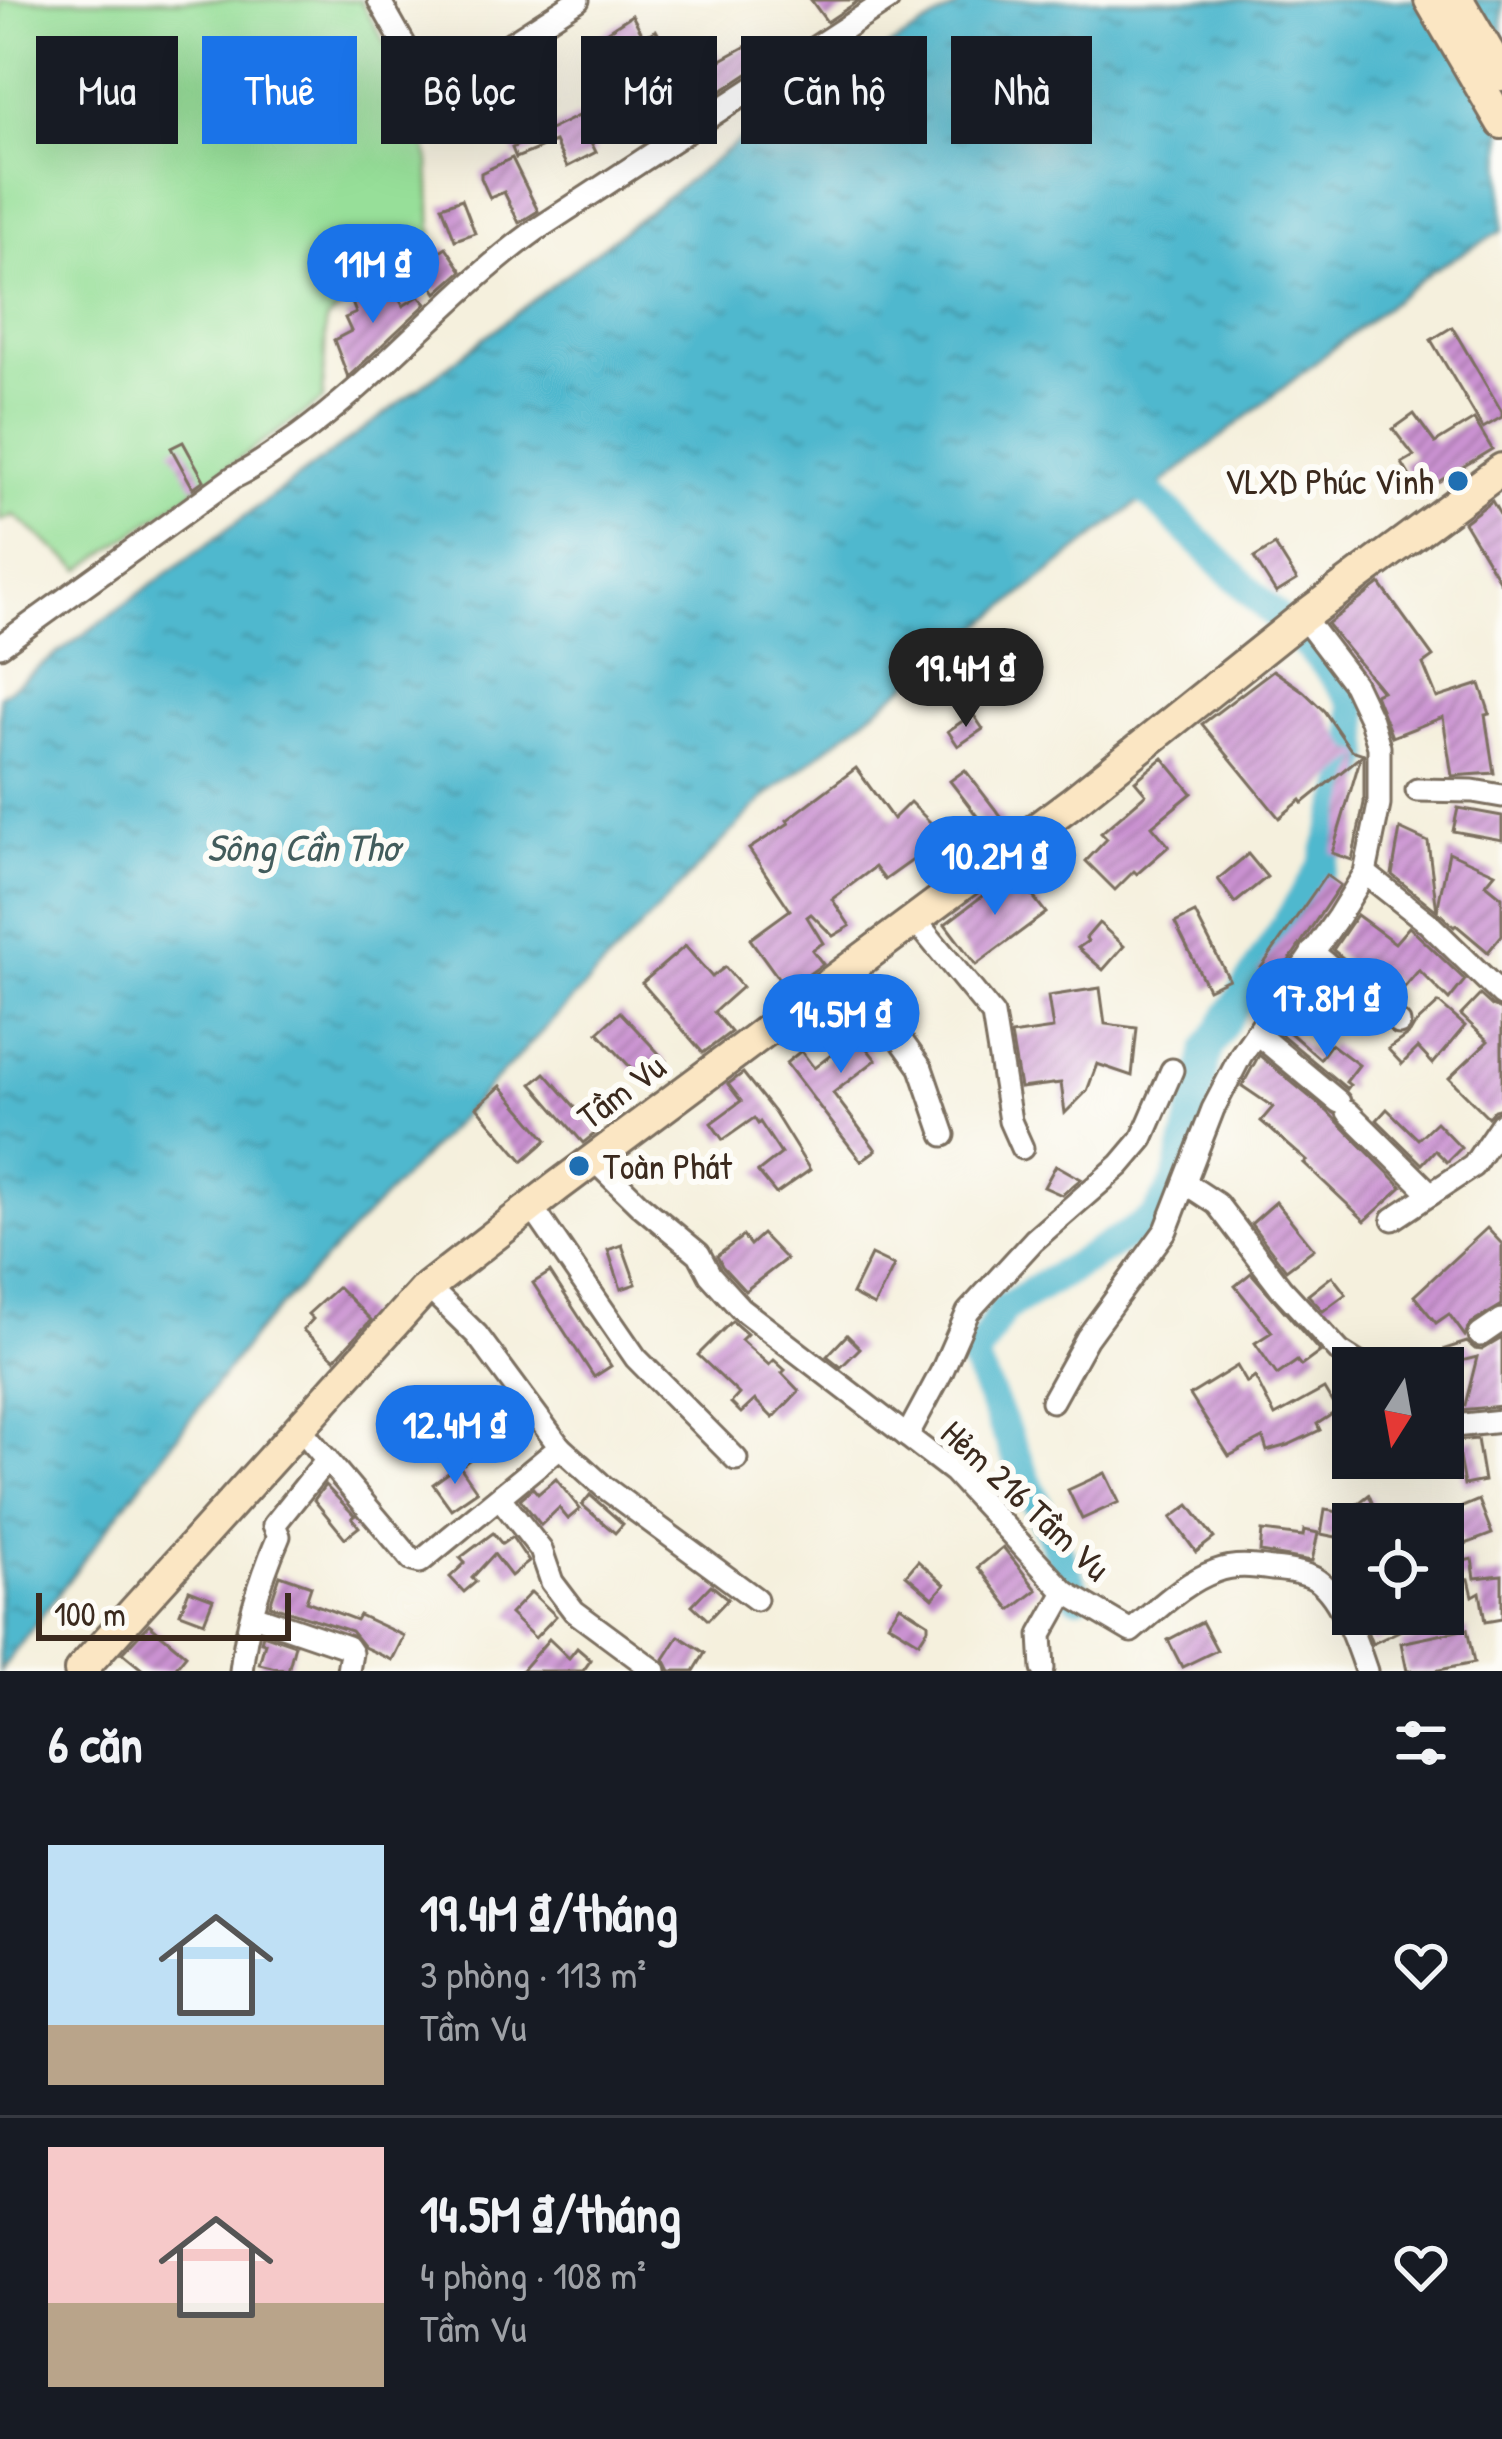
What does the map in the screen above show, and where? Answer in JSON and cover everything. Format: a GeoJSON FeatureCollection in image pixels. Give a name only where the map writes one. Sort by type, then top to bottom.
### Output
{"type":"FeatureCollection","features":[{"type":"Feature","properties":{"kind":"street"},"geometry":{"type":"LineString","coordinates":[[380,0],[432,94],[578,0]]}},
{"type":"Feature","properties":{"kind":"street"},"geometry":{"type":"LineString","coordinates":[[0,646],[336,409],[492,261],[888,0]]}},
{"type":"Feature","properties":{"kind":"street"},"geometry":{"type":"LineString","coordinates":[[1430,0],[1502,123]]}},
{"type":"Feature","properties":{"kind":"street"},"geometry":{"type":"LineString","coordinates":[[1458,0],[1502,75]]}},
{"type":"Feature","properties":{"kind":"street","name":"Tầm Vu"},"geometry":{"type":"LineString","coordinates":[[80,1671],[428,1287],[1071,803],[1302,617],[1502,469]]}},
{"type":"Feature","properties":{"kind":"street"},"geometry":{"type":"LineString","coordinates":[[1052,1401],[1087,1338],[1166,1230],[1241,1054],[1365,873],[1379,805],[1379,747],[1354,684],[1302,617]]}},
{"type":"Feature","properties":{"kind":"street"},"geometry":{"type":"LineString","coordinates":[[1417,790],[1502,796]]}},
{"type":"Feature","properties":{"kind":"street"},"geometry":{"type":"LineString","coordinates":[[1365,873],[1427,922],[1502,995]]}},
{"type":"Feature","properties":{"kind":"street"},"geometry":{"type":"LineString","coordinates":[[915,920],[993,1015],[1010,1120],[1022,1148]]}},
{"type":"Feature","properties":{"kind":"street"},"geometry":{"type":"LineString","coordinates":[[1312,952],[1399,1023]]}},
{"type":"Feature","properties":{"kind":"street"},"geometry":{"type":"LineString","coordinates":[[850,969],[921,1068],[944,1135]]}},
{"type":"Feature","properties":{"kind":"street"},"geometry":{"type":"LineString","coordinates":[[1256,1033],[1343,1107],[1431,1193]]}},
{"type":"Feature","properties":{"kind":"street"},"geometry":{"type":"LineString","coordinates":[[907,1436],[968,1312],[1034,1240],[1120,1165],[1142,1139],[1172,1070]]}},
{"type":"Feature","properties":{"kind":"street"},"geometry":{"type":"LineString","coordinates":[[1394,1219],[1473,1166],[1502,1124]]}},
{"type":"Feature","properties":{"kind":"street","name":"Hẻm 216 Tầm Vu"},"geometry":{"type":"LineString","coordinates":[[594,1160],[699,1254],[710,1276],[740,1308],[954,1472],[1065,1592],[1131,1630],[1214,1571],[1241,1564],[1284,1570],[1316,1579],[1333,1598],[1366,1671]]}},
{"type":"Feature","properties":{"kind":"street"},"geometry":{"type":"LineString","coordinates":[[1185,1183],[1217,1204],[1281,1288],[1335,1347]]}},
{"type":"Feature","properties":{"kind":"street"},"geometry":{"type":"LineString","coordinates":[[532,1207],[636,1358],[736,1459]]}},
{"type":"Feature","properties":{"kind":"street"},"geometry":{"type":"LineString","coordinates":[[428,1287],[477,1335],[560,1447],[604,1487],[756,1599]]}},
{"type":"Feature","properties":{"kind":"street"},"geometry":{"type":"LineString","coordinates":[[1480,1335],[1502,1320]]}},
{"type":"Feature","properties":{"kind":"street"},"geometry":{"type":"LineString","coordinates":[[1464,1425],[1502,1421]]}},
{"type":"Feature","properties":{"kind":"street"},"geometry":{"type":"LineString","coordinates":[[301,1428],[412,1560],[420,1562],[560,1447]]}},
{"type":"Feature","properties":{"kind":"street"},"geometry":{"type":"LineString","coordinates":[[242,1671],[253,1615],[279,1536],[274,1525],[326,1459]]}},
{"type":"Feature","properties":{"kind":"street"},"geometry":{"type":"LineString","coordinates":[[500,1498],[541,1550],[552,1582],[574,1611],[655,1671]]}},
{"type":"Feature","properties":{"kind":"street"},"geometry":{"type":"LineString","coordinates":[[1043,1669],[1041,1635],[1065,1592]]}},
{"type":"Feature","properties":{"kind":"street"},"geometry":{"type":"LineString","coordinates":[[253,1615],[347,1647],[351,1652],[348,1671]]}},
{"type":"Feature","properties":{"kind":"green space"},"geometry":{"type":"Polygon","coordinates":[[[0,0],[360,0],[381,36],[381,144],[425,144],[432,236],[326,320],[323,400],[81,570],[14,515],[0,521],[0,0]]]}},
{"type":"Feature","properties":{"kind":"water","name":"Sông Cần Thơ"},"geometry":{"type":"Polygon","coordinates":[[[968,0],[1502,0],[1502,231],[1431,271],[764,798],[254,1334],[0,1671],[0,696],[401,402],[741,140],[741,144],[927,144],[927,36],[907,36],[968,0]]]}},
{"type":"Feature","properties":{"kind":"building"},"geometry":{"type":"Polygon","coordinates":[[[811,0],[860,0],[827,22],[811,0]]]}},
{"type":"Feature","properties":{"kind":"building"},"geometry":{"type":"Polygon","coordinates":[[[632,15],[643,36],[600,36],[632,15]]]}},
{"type":"Feature","properties":{"kind":"building"},"geometry":{"type":"Polygon","coordinates":[[[741,49],[741,78],[717,94],[717,53],[721,60],[741,49]]]}},
{"type":"Feature","properties":{"kind":"building"},"geometry":{"type":"Polygon","coordinates":[[[578,116],[581,144],[592,144],[596,152],[567,167],[556,144],[557,126],[578,116]]]}},
{"type":"Feature","properties":{"kind":"building"},"geometry":{"type":"Polygon","coordinates":[[[520,144],[550,144],[516,158],[512,148],[520,144]]]}},
{"type":"Feature","properties":{"kind":"building"},"geometry":{"type":"Polygon","coordinates":[[[512,158],[538,211],[519,223],[504,192],[490,198],[481,178],[481,173],[512,158]]]}},
{"type":"Feature","properties":{"kind":"building"},"geometry":{"type":"Polygon","coordinates":[[[462,199],[475,233],[455,240],[442,206],[462,199]]]}},
{"type":"Feature","properties":{"kind":"building"},"geometry":{"type":"Polygon","coordinates":[[[446,247],[462,271],[437,293],[419,265],[446,247]]]}},
{"type":"Feature","properties":{"kind":"building"},"geometry":{"type":"Polygon","coordinates":[[[393,288],[403,306],[419,296],[426,304],[348,377],[334,340],[351,331],[345,318],[356,313],[351,300],[393,288]]]}},
{"type":"Feature","properties":{"kind":"building"},"geometry":{"type":"Polygon","coordinates":[[[1452,327],[1502,412],[1502,417],[1483,428],[1431,340],[1452,327]]]}},
{"type":"Feature","properties":{"kind":"building"},"geometry":{"type":"Polygon","coordinates":[[[1414,414],[1435,443],[1474,419],[1492,449],[1420,493],[1402,463],[1414,456],[1393,429],[1414,414]]]}},
{"type":"Feature","properties":{"kind":"building"},"geometry":{"type":"Polygon","coordinates":[[[183,442],[204,480],[193,488],[171,448],[183,442]]]}},
{"type":"Feature","properties":{"kind":"building"},"geometry":{"type":"Polygon","coordinates":[[[1492,501],[1502,518],[1502,585],[1464,522],[1492,501]]]}},
{"type":"Feature","properties":{"kind":"building"},"geometry":{"type":"Polygon","coordinates":[[[1275,545],[1297,580],[1276,593],[1254,558],[1275,545]]]}},
{"type":"Feature","properties":{"kind":"building"},"geometry":{"type":"Polygon","coordinates":[[[1380,584],[1433,657],[1423,664],[1437,698],[1480,684],[1490,714],[1485,715],[1494,773],[1452,776],[1443,717],[1392,737],[1375,694],[1382,691],[1327,624],[1380,584]]]}},
{"type":"Feature","properties":{"kind":"building"},"geometry":{"type":"Polygon","coordinates":[[[1273,670],[1324,711],[1351,750],[1364,754],[1364,803],[1352,860],[1332,853],[1361,756],[1279,818],[1202,724],[1273,670]]]}},
{"type":"Feature","properties":{"kind":"building"},"geometry":{"type":"Polygon","coordinates":[[[973,714],[983,729],[958,746],[948,731],[973,714]]]}},
{"type":"Feature","properties":{"kind":"building"},"geometry":{"type":"Polygon","coordinates":[[[1163,758],[1192,793],[1152,826],[1169,846],[1115,890],[1086,861],[1107,839],[1101,833],[1146,794],[1135,781],[1163,758]]]}},
{"type":"Feature","properties":{"kind":"building"},"geometry":{"type":"Polygon","coordinates":[[[856,768],[893,819],[910,802],[938,830],[917,851],[920,855],[885,880],[875,867],[832,899],[850,926],[833,936],[811,914],[807,917],[823,943],[812,950],[823,964],[787,990],[750,939],[790,910],[749,849],[856,768]]]}},
{"type":"Feature","properties":{"kind":"building"},"geometry":{"type":"Polygon","coordinates":[[[965,770],[1005,822],[990,833],[950,781],[965,770]]]}},
{"type":"Feature","properties":{"kind":"building"},"geometry":{"type":"Polygon","coordinates":[[[1458,808],[1502,816],[1502,840],[1453,831],[1458,808]]]}},
{"type":"Feature","properties":{"kind":"building"},"geometry":{"type":"Polygon","coordinates":[[[1400,829],[1428,842],[1437,911],[1392,875],[1400,829]]]}},
{"type":"Feature","properties":{"kind":"building"},"geometry":{"type":"Polygon","coordinates":[[[1449,852],[1495,873],[1486,884],[1502,897],[1502,935],[1488,952],[1437,911],[1449,852]]]}},
{"type":"Feature","properties":{"kind":"building"},"geometry":{"type":"Polygon","coordinates":[[[1248,854],[1267,877],[1235,903],[1218,879],[1248,854]]]}},
{"type":"Feature","properties":{"kind":"building"},"geometry":{"type":"Polygon","coordinates":[[[1014,872],[1046,913],[976,965],[945,924],[1014,872]]]}},
{"type":"Feature","properties":{"kind":"building"},"geometry":{"type":"Polygon","coordinates":[[[1326,875],[1340,885],[1274,983],[1258,972],[1326,875]]]}},
{"type":"Feature","properties":{"kind":"building"},"geometry":{"type":"Polygon","coordinates":[[[1195,913],[1229,979],[1208,989],[1175,923],[1195,913]]]}},
{"type":"Feature","properties":{"kind":"building"},"geometry":{"type":"Polygon","coordinates":[[[1357,915],[1395,943],[1409,927],[1465,980],[1449,1000],[1419,970],[1403,989],[1383,973],[1374,983],[1333,950],[1357,915]]]}},
{"type":"Feature","properties":{"kind":"building"},"geometry":{"type":"Polygon","coordinates":[[[1099,923],[1124,946],[1103,970],[1078,948],[1099,923]]]}},
{"type":"Feature","properties":{"kind":"building"},"geometry":{"type":"Polygon","coordinates":[[[685,946],[712,977],[725,967],[742,987],[714,1012],[731,1032],[703,1053],[642,983],[685,946]]]}},
{"type":"Feature","properties":{"kind":"building"},"geometry":{"type":"Polygon","coordinates":[[[1316,975],[1341,995],[1330,1007],[1307,987],[1316,975]]]}},
{"type":"Feature","properties":{"kind":"building"},"geometry":{"type":"Polygon","coordinates":[[[1100,988],[1105,1024],[1137,1028],[1132,1076],[1097,1064],[1087,1091],[1065,1113],[1061,1083],[1020,1088],[1011,1035],[1053,1029],[1048,996],[1100,988]]]}},
{"type":"Feature","properties":{"kind":"building"},"geometry":{"type":"Polygon","coordinates":[[[849,993],[883,1041],[868,1050],[876,1060],[833,1093],[876,1150],[861,1161],[786,1063],[801,1051],[814,1068],[859,1034],[838,1001],[849,993]]]}},
{"type":"Feature","properties":{"kind":"building"},"geometry":{"type":"Polygon","coordinates":[[[1480,995],[1502,1010],[1502,1108],[1488,1117],[1449,1078],[1488,1041],[1461,1015],[1480,995]]]}},
{"type":"Feature","properties":{"kind":"building"},"geometry":{"type":"Polygon","coordinates":[[[1439,1003],[1465,1026],[1433,1064],[1418,1048],[1402,1064],[1388,1049],[1439,1003]]]}},
{"type":"Feature","properties":{"kind":"building"},"geometry":{"type":"Polygon","coordinates":[[[620,1012],[666,1061],[644,1082],[598,1032],[620,1012]]]}},
{"type":"Feature","properties":{"kind":"building"},"geometry":{"type":"Polygon","coordinates":[[[1281,1025],[1320,1059],[1331,1044],[1359,1065],[1346,1082],[1347,1089],[1277,1031],[1281,1025]]]}},
{"type":"Feature","properties":{"kind":"building"},"geometry":{"type":"Polygon","coordinates":[[[1259,1055],[1327,1111],[1402,1187],[1365,1221],[1261,1121],[1273,1107],[1242,1086],[1259,1055]]]}},
{"type":"Feature","properties":{"kind":"building"},"geometry":{"type":"Polygon","coordinates":[[[545,1073],[597,1132],[583,1143],[532,1084],[545,1073]]]}},
{"type":"Feature","properties":{"kind":"building"},"geometry":{"type":"Polygon","coordinates":[[[743,1073],[810,1170],[776,1194],[758,1172],[781,1154],[760,1122],[754,1118],[723,1140],[711,1123],[741,1101],[728,1084],[743,1073]]]}},
{"type":"Feature","properties":{"kind":"building"},"geometry":{"type":"Polygon","coordinates":[[[501,1086],[547,1140],[523,1161],[477,1107],[501,1086]]]}},
{"type":"Feature","properties":{"kind":"building"},"geometry":{"type":"Polygon","coordinates":[[[1387,1109],[1418,1139],[1436,1122],[1461,1148],[1447,1162],[1435,1150],[1422,1164],[1377,1120],[1387,1109]]]}},
{"type":"Feature","properties":{"kind":"building"},"geometry":{"type":"Polygon","coordinates":[[[1056,1165],[1081,1179],[1062,1195],[1044,1187],[1056,1165]]]}},
{"type":"Feature","properties":{"kind":"building"},"geometry":{"type":"Polygon","coordinates":[[[1276,1202],[1314,1249],[1286,1270],[1251,1224],[1276,1202]]]}},
{"type":"Feature","properties":{"kind":"building"},"geometry":{"type":"Polygon","coordinates":[[[1487,1228],[1502,1244],[1502,1305],[1472,1323],[1465,1336],[1449,1314],[1436,1323],[1414,1296],[1487,1228]]]}},
{"type":"Feature","properties":{"kind":"building"},"geometry":{"type":"Polygon","coordinates":[[[762,1234],[786,1259],[745,1291],[717,1256],[743,1236],[750,1245],[762,1234]]]}},
{"type":"Feature","properties":{"kind":"building"},"geometry":{"type":"Polygon","coordinates":[[[622,1245],[636,1284],[621,1289],[608,1250],[622,1245]]]}},
{"type":"Feature","properties":{"kind":"building"},"geometry":{"type":"Polygon","coordinates":[[[871,1255],[894,1266],[874,1306],[852,1294],[871,1255]]]}},
{"type":"Feature","properties":{"kind":"building"},"geometry":{"type":"Polygon","coordinates":[[[550,1272],[611,1366],[594,1377],[533,1283],[550,1272]]]}},
{"type":"Feature","properties":{"kind":"building"},"geometry":{"type":"Polygon","coordinates":[[[1251,1273],[1320,1352],[1301,1366],[1297,1361],[1277,1375],[1255,1343],[1272,1332],[1235,1286],[1251,1273]]]}},
{"type":"Feature","properties":{"kind":"building"},"geometry":{"type":"Polygon","coordinates":[[[1332,1276],[1346,1294],[1323,1311],[1308,1295],[1332,1276]]]}},
{"type":"Feature","properties":{"kind":"building"},"geometry":{"type":"Polygon","coordinates":[[[338,1287],[371,1320],[335,1359],[303,1330],[313,1319],[308,1314],[338,1287]]]}},
{"type":"Feature","properties":{"kind":"building"},"geometry":{"type":"Polygon","coordinates":[[[732,1321],[747,1334],[741,1340],[769,1365],[774,1360],[799,1391],[773,1418],[755,1400],[741,1413],[731,1403],[739,1394],[698,1355],[732,1321]]]}},
{"type":"Feature","properties":{"kind":"building"},"geometry":{"type":"Polygon","coordinates":[[[847,1335],[860,1348],[841,1367],[827,1356],[847,1335]]]}},
{"type":"Feature","properties":{"kind":"building"},"geometry":{"type":"Polygon","coordinates":[[[1502,1338],[1502,1406],[1464,1410],[1477,1357],[1464,1360],[1464,1347],[1451,1347],[1467,1342],[1482,1350],[1502,1338]]]}},
{"type":"Feature","properties":{"kind":"building"},"geometry":{"type":"Polygon","coordinates":[[[1237,1366],[1247,1383],[1255,1377],[1275,1416],[1324,1389],[1332,1414],[1317,1424],[1320,1430],[1288,1445],[1267,1451],[1263,1438],[1229,1456],[1190,1395],[1237,1366]]]}},
{"type":"Feature","properties":{"kind":"building"},"geometry":{"type":"Polygon","coordinates":[[[465,1419],[487,1446],[464,1464],[443,1437],[465,1419]]]}},
{"type":"Feature","properties":{"kind":"building"},"geometry":{"type":"Polygon","coordinates":[[[1477,1439],[1484,1481],[1464,1485],[1464,1440],[1477,1439]]]}},
{"type":"Feature","properties":{"kind":"building"},"geometry":{"type":"Polygon","coordinates":[[[459,1465],[477,1491],[451,1509],[433,1484],[459,1465]]]}},
{"type":"Feature","properties":{"kind":"building"},"geometry":{"type":"Polygon","coordinates":[[[1105,1473],[1119,1502],[1082,1519],[1068,1490],[1105,1473]]]}},
{"type":"Feature","properties":{"kind":"building"},"geometry":{"type":"Polygon","coordinates":[[[556,1479],[580,1509],[568,1519],[559,1508],[541,1525],[520,1499],[533,1488],[538,1494],[556,1479]]]}},
{"type":"Feature","properties":{"kind":"building"},"geometry":{"type":"Polygon","coordinates":[[[325,1485],[355,1516],[359,1527],[345,1538],[314,1500],[325,1485]]]}},
{"type":"Feature","properties":{"kind":"building"},"geometry":{"type":"Polygon","coordinates":[[[590,1495],[623,1524],[615,1533],[582,1505],[590,1495]]]}},
{"type":"Feature","properties":{"kind":"building"},"geometry":{"type":"Polygon","coordinates":[[[1479,1500],[1492,1534],[1464,1545],[1464,1506],[1479,1500]]]}},
{"type":"Feature","properties":{"kind":"building"},"geometry":{"type":"Polygon","coordinates":[[[1189,1505],[1214,1538],[1196,1552],[1171,1518],[1189,1505]]]}},
{"type":"Feature","properties":{"kind":"building"},"geometry":{"type":"Polygon","coordinates":[[[1325,1510],[1332,1511],[1332,1536],[1321,1534],[1325,1510]]]}},
{"type":"Feature","properties":{"kind":"building"},"geometry":{"type":"Polygon","coordinates":[[[1304,1530],[1318,1533],[1312,1561],[1260,1552],[1262,1531],[1303,1536],[1304,1530]]]}},
{"type":"Feature","properties":{"kind":"building"},"geometry":{"type":"Polygon","coordinates":[[[493,1533],[502,1544],[512,1537],[529,1562],[511,1576],[494,1554],[464,1592],[450,1577],[465,1563],[460,1558],[493,1533]]]}},
{"type":"Feature","properties":{"kind":"building"},"geometry":{"type":"Polygon","coordinates":[[[1003,1547],[1037,1590],[1011,1610],[978,1567],[1003,1547]]]}},
{"type":"Feature","properties":{"kind":"building"},"geometry":{"type":"Polygon","coordinates":[[[1472,1559],[1475,1578],[1502,1575],[1502,1619],[1485,1622],[1480,1592],[1473,1596],[1469,1579],[1464,1580],[1464,1561],[1472,1559]]]}},
{"type":"Feature","properties":{"kind":"building"},"geometry":{"type":"Polygon","coordinates":[[[918,1561],[945,1585],[933,1598],[906,1575],[918,1561]]]}},
{"type":"Feature","properties":{"kind":"building"},"geometry":{"type":"Polygon","coordinates":[[[280,1575],[311,1586],[306,1601],[356,1620],[359,1615],[404,1636],[392,1660],[364,1647],[351,1631],[270,1605],[280,1575]]]}},
{"type":"Feature","properties":{"kind":"building"},"geometry":{"type":"Polygon","coordinates":[[[711,1585],[728,1599],[708,1620],[692,1605],[711,1585]]]}},
{"type":"Feature","properties":{"kind":"building"},"geometry":{"type":"Polygon","coordinates":[[[189,1590],[213,1599],[204,1622],[180,1613],[189,1590]]]}},
{"type":"Feature","properties":{"kind":"building"},"geometry":{"type":"Polygon","coordinates":[[[531,1592],[556,1616],[535,1638],[510,1614],[531,1592]]]}},
{"type":"Feature","properties":{"kind":"building"},"geometry":{"type":"Polygon","coordinates":[[[900,1605],[928,1623],[919,1642],[888,1623],[900,1605]]]}},
{"type":"Feature","properties":{"kind":"building"},"geometry":{"type":"Polygon","coordinates":[[[1202,1622],[1217,1650],[1182,1667],[1168,1640],[1202,1622]]]}},
{"type":"Feature","properties":{"kind":"building"},"geometry":{"type":"Polygon","coordinates":[[[149,1624],[186,1655],[173,1671],[144,1671],[122,1653],[149,1624]]]}},
{"type":"Feature","properties":{"kind":"building"},"geometry":{"type":"Polygon","coordinates":[[[1464,1630],[1474,1663],[1407,1671],[1401,1643],[1464,1635],[1464,1630]]]}},
{"type":"Feature","properties":{"kind":"building"},"geometry":{"type":"Polygon","coordinates":[[[263,1634],[295,1645],[288,1671],[259,1664],[263,1634]]]}},
{"type":"Feature","properties":{"kind":"building"},"geometry":{"type":"Polygon","coordinates":[[[1369,1635],[1391,1635],[1372,1644],[1369,1635]]]}},
{"type":"Feature","properties":{"kind":"building"},"geometry":{"type":"Polygon","coordinates":[[[679,1636],[705,1653],[694,1671],[670,1671],[664,1659],[679,1636]]]}},
{"type":"Feature","properties":{"kind":"building"},"geometry":{"type":"Polygon","coordinates":[[[549,1639],[569,1658],[577,1648],[591,1660],[583,1671],[521,1671],[549,1639]]]}},
{"type":"Feature","properties":{"kind":"waterway"},"geometry":{"type":"LineString","coordinates":[[1077,1595],[974,1359],[1003,1309],[1154,1219],[1177,1181],[1208,1049],[1322,867],[1358,753],[1353,700],[1323,662],[1149,493]]}},
{"type":"Feature","properties":{"kind":"place","name":"VLXD Phúc Vinh"},"geometry":{"type":"Point","coordinates":[1458,481]}},
{"type":"Feature","properties":{"kind":"place","name":"Toàn Phát"},"geometry":{"type":"Point","coordinates":[579,1166]}}]}
